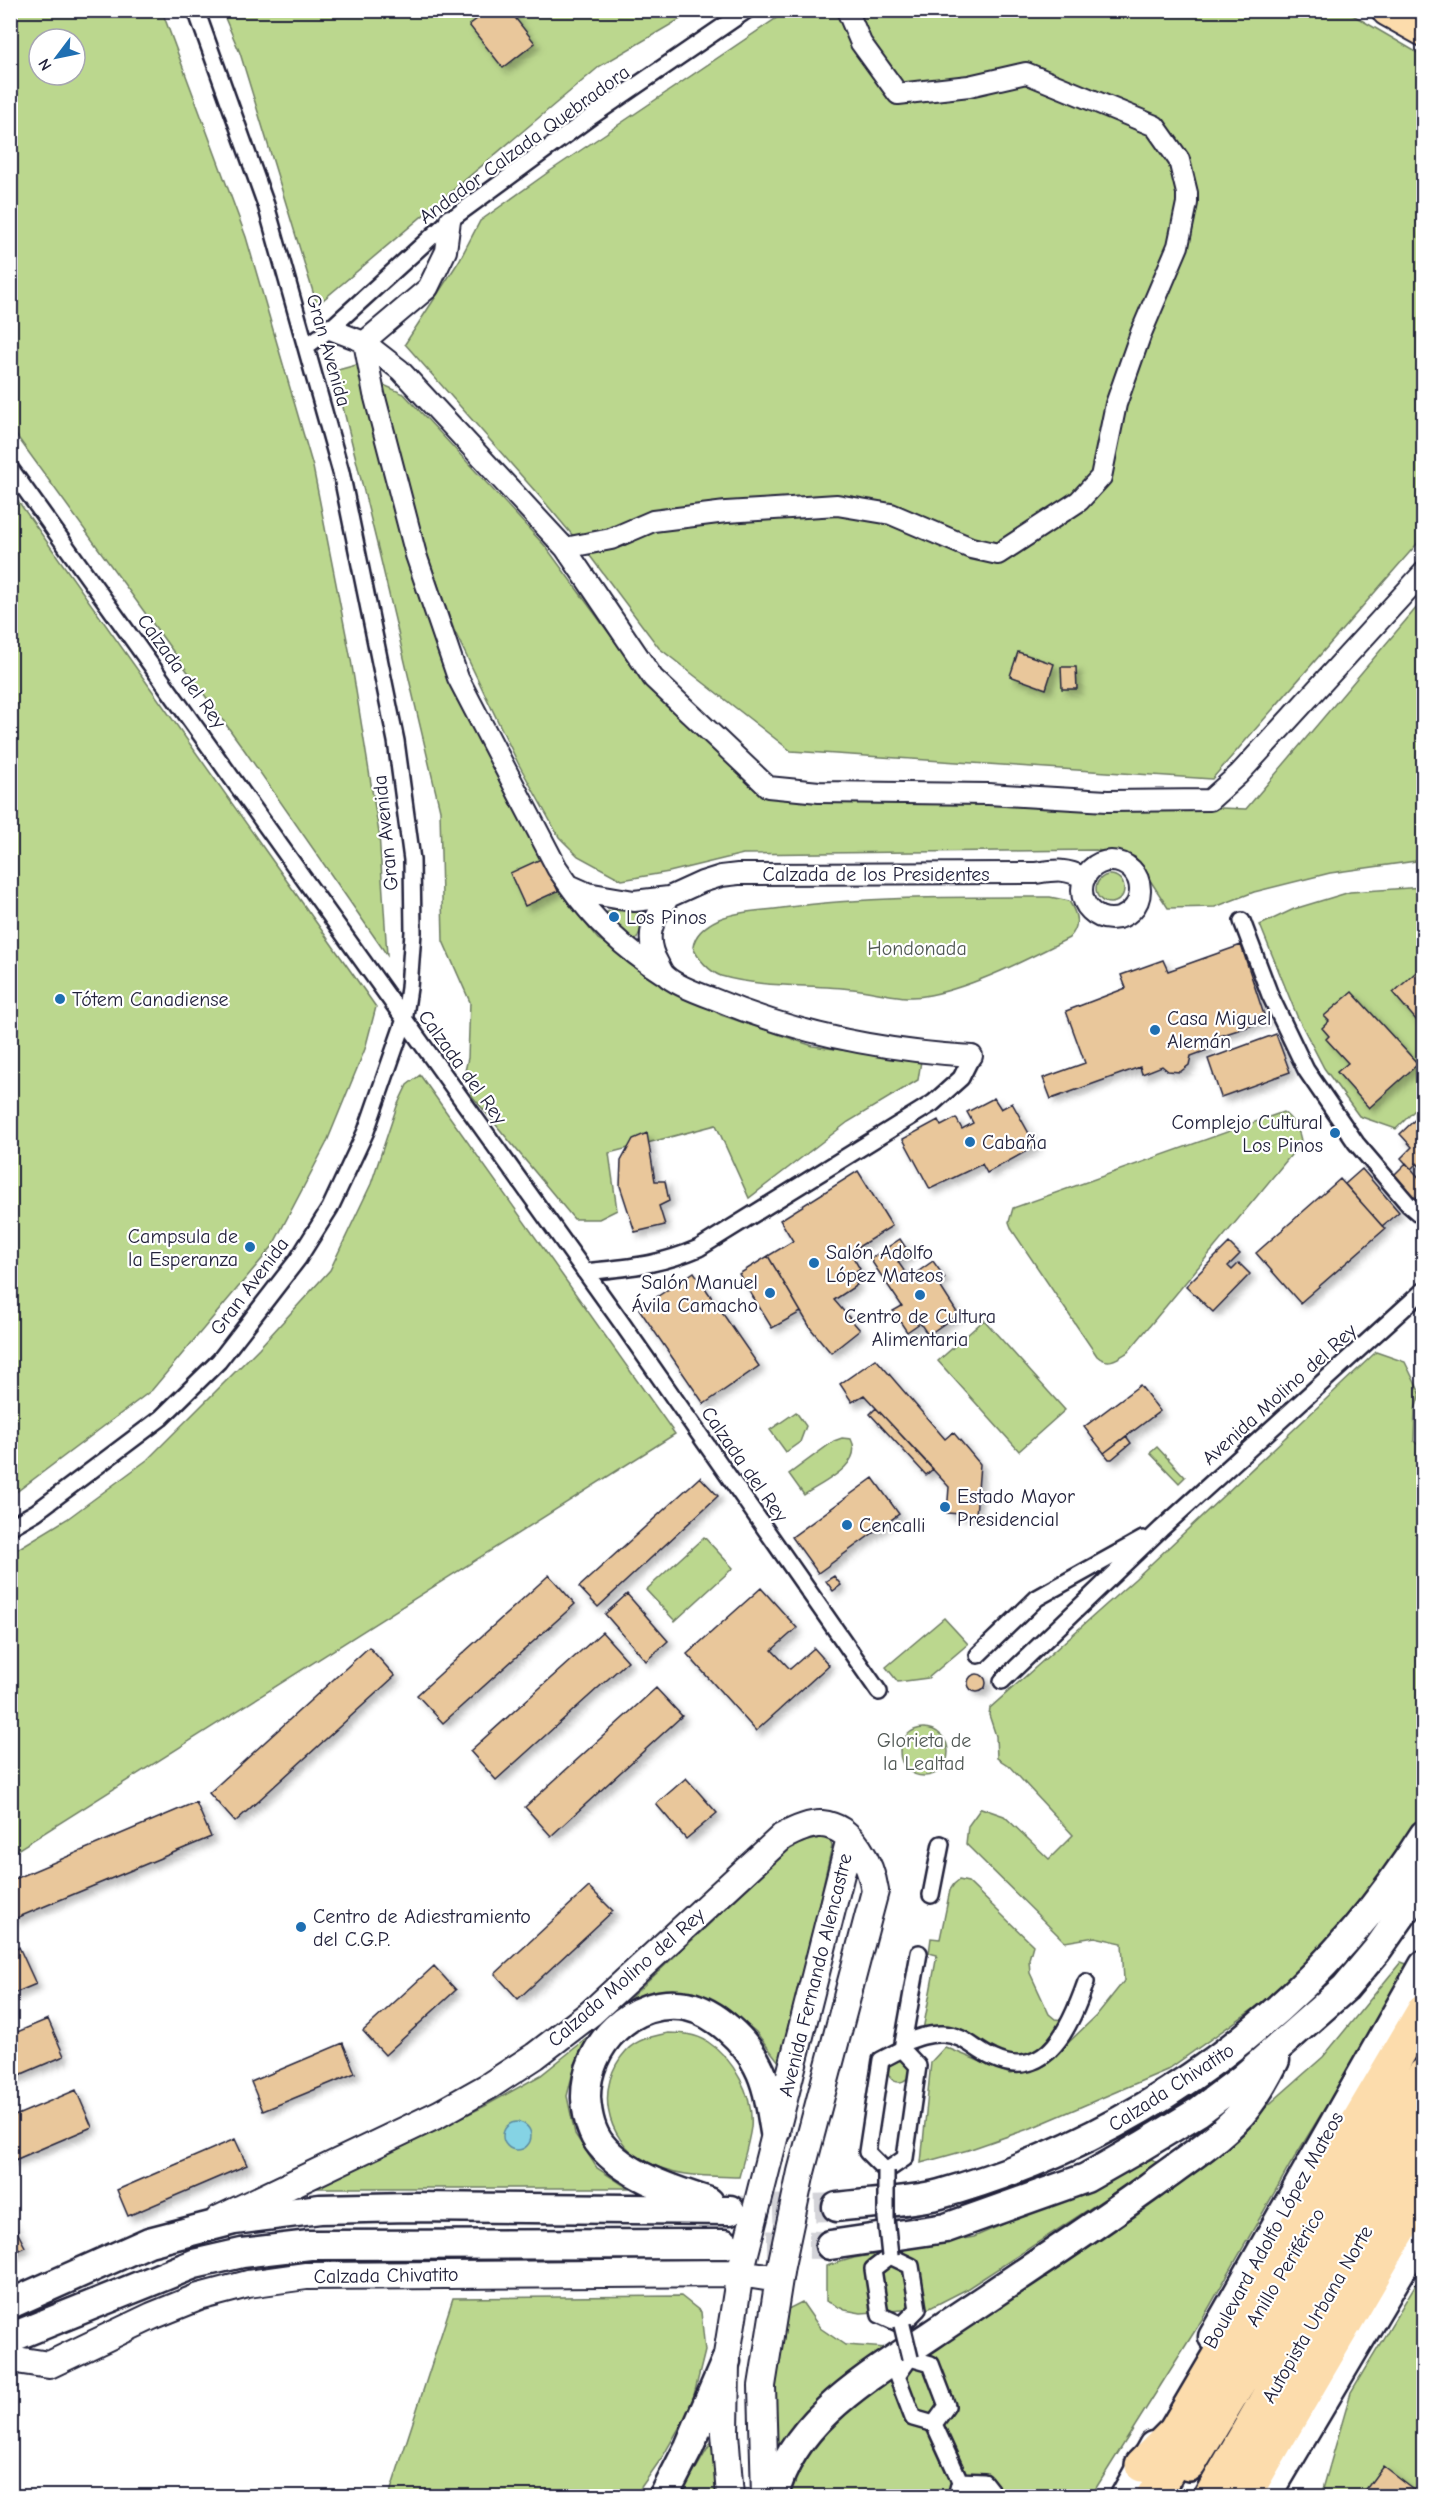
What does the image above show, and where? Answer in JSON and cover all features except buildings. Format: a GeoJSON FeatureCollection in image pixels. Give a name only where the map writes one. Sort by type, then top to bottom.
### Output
{"type":"FeatureCollection","features":[{"type":"Feature","properties":{"kind":"highway"},"geometry":{"type":"LineString","coordinates":[[1142,2465],[1175,2432],[1424,2010]]}},
{"type":"Feature","properties":{"kind":"highway","name":"Anillo Periférico"},"geometry":{"type":"LineString","coordinates":[[1153,2496],[1285,2266],[1424,2042]]}},
{"type":"Feature","properties":{"kind":"highway","name":"Autopista Urbana Norte"},"geometry":{"type":"LineString","coordinates":[[1170,2496],[1424,2075]]}},
{"type":"Feature","properties":{"kind":"highway","name":"Autopista Urbana Norte"},"geometry":{"type":"LineString","coordinates":[[1211,2496],[1335,2281],[1424,2133]]}},
{"type":"Feature","properties":{"kind":"highway"},"geometry":{"type":"LineString","coordinates":[[1220,2496],[1424,2153]]}},
{"type":"Feature","properties":{"kind":"highway"},"geometry":{"type":"LineString","coordinates":[[1244,2496],[1417,2220],[1424,2188]]}},
{"type":"Feature","properties":{"kind":"main road"},"geometry":{"type":"LineString","coordinates":[[1388,10],[1424,30]]}},
{"type":"Feature","properties":{"kind":"main road","name":"Calzada Chivatito"},"geometry":{"type":"LineString","coordinates":[[837,2207],[938,2195],[998,2175],[1107,2129],[1166,2094],[1219,2059],[1299,1991],[1370,1912],[1424,1835]]}},
{"type":"Feature","properties":{"kind":"main road","name":"Calzada Chivatito"},"geometry":{"type":"LineString","coordinates":[[830,2245],[946,2228],[1086,2178],[1198,2112],[1281,2045],[1345,1988],[1377,1950],[1424,1883]]}},
{"type":"Feature","properties":{"kind":"main road","name":"Boulevard Adolfo López Mateos"},"geometry":{"type":"LineString","coordinates":[[1125,2496],[1283,2211],[1424,1965]]}},
{"type":"Feature","properties":{"kind":"main road"},"geometry":{"type":"LineString","coordinates":[[10,2304],[149,2242],[234,2220],[320,2209],[410,2206],[730,2210],[680,2192],[619,2162],[600,2144],[592,2128],[586,2088],[589,2072],[598,2049],[614,2030],[642,2012],[671,2006],[688,2007],[707,2014],[726,2027],[758,2066],[769,2096],[775,2132]]}},
{"type":"Feature","properties":{"kind":"main road"},"geometry":{"type":"LineString","coordinates":[[774,2496],[794,2448],[812,2426],[831,2409],[886,2365],[1107,2217],[1211,2141],[1241,2114],[1268,2074],[1281,2045]]}},
{"type":"Feature","properties":{"kind":"main road"},"geometry":{"type":"LineString","coordinates":[[1268,2496],[1417,2220]]}},
{"type":"Feature","properties":{"kind":"main road","name":"Calzada Chivatito"},"geometry":{"type":"LineString","coordinates":[[10,2338],[194,2264],[242,2253],[310,2245],[725,2244]]}},
{"type":"Feature","properties":{"kind":"main road"},"geometry":{"type":"LineString","coordinates":[[664,2496],[689,2447],[726,2361]]}},
{"type":"Feature","properties":{"kind":"street","name":"Gran Avenida"},"geometry":{"type":"LineString","coordinates":[[10,1527],[36,1512],[161,1418],[219,1361],[252,1320],[298,1259],[330,1208],[370,1121],[404,1022],[413,932],[412,860],[396,741],[341,472],[308,346],[266,205],[196,10]]}},
{"type":"Feature","properties":{"kind":"street","name":"Andador Calzada Quebradora"},"geometry":{"type":"LineString","coordinates":[[308,346],[330,330],[450,220],[592,116],[747,10]]}},
{"type":"Feature","properties":{"kind":"street"},"geometry":{"type":"LineString","coordinates":[[565,548],[611,539],[653,521],[726,512],[837,505],[891,514],[971,548],[999,554],[1079,501],[1101,477],[1116,404],[1141,333],[1178,246],[1187,203],[1179,160],[1155,126],[1026,73],[969,86],[898,94],[861,43],[847,10]]}},
{"type":"Feature","properties":{"kind":"street"},"geometry":{"type":"LineString","coordinates":[[364,342],[428,288],[446,251],[450,220]]}},
{"type":"Feature","properties":{"kind":"street"},"geometry":{"type":"LineString","coordinates":[[330,330],[364,342],[400,370],[565,548],[653,678],[768,787],[819,792],[988,794],[1107,801],[1210,800],[1239,774],[1424,572]]}},
{"type":"Feature","properties":{"kind":"street"},"geometry":{"type":"LineString","coordinates":[[364,342],[374,394],[416,555],[458,678],[552,858],[568,885],[597,922],[617,941],[664,975],[697,993],[742,1011],[809,1032],[878,1045],[972,1056],[961,1078],[933,1103],[699,1248],[670,1260],[647,1266],[585,1272]]}},
{"type":"Feature","properties":{"kind":"street","name":"Calzada del Rey"},"geometry":{"type":"LineString","coordinates":[[10,468],[585,1272],[879,1692]]}},
{"type":"Feature","properties":{"kind":"street","name":"Calzada de los Presidentes"},"geometry":{"type":"LineString","coordinates":[[568,885],[587,894],[634,901],[669,897],[702,882],[738,874],[1035,873],[1070,870],[1085,878]]}},
{"type":"Feature","properties":{"kind":"street"},"geometry":{"type":"LineString","coordinates":[[664,975],[653,955],[649,939],[660,910],[669,897]]}},
{"type":"Feature","properties":{"kind":"street"},"geometry":{"type":"LineString","coordinates":[[1242,921],[1270,995],[1306,1070],[1356,1143],[1409,1205],[1424,1218]]}},
{"type":"Feature","properties":{"kind":"street","name":"Avenida Molino del Rey"},"geometry":{"type":"LineString","coordinates":[[1002,1681],[1161,1529],[1424,1290]]}},
{"type":"Feature","properties":{"kind":"street","name":"Avenida Molino del Rey"},"geometry":{"type":"LineString","coordinates":[[978,1654],[1037,1598],[1161,1529]]}},
{"type":"Feature","properties":{"kind":"street","name":"Calzada Molino del Rey"},"geometry":{"type":"LineString","coordinates":[[197,2229],[439,2114],[489,2086],[535,2056],[591,2013],[782,1837],[820,1823],[835,1827],[850,1838]]}},
{"type":"Feature","properties":{"kind":"street","name":"Avenida Fernando Alencastre"},"geometry":{"type":"LineString","coordinates":[[730,2496],[725,2433],[726,2361],[740,2273],[850,1838]]}},
{"type":"Feature","properties":{"kind":"street","name":"Avenida Fernando Alencastre"},"geometry":{"type":"LineString","coordinates":[[765,2496],[762,2385],[779,2279],[801,2172],[875,1891],[873,1874],[850,1838]]}},
{"type":"Feature","properties":{"kind":"street"},"geometry":{"type":"LineString","coordinates":[[931,1895],[941,1844]]}},
{"type":"Feature","properties":{"kind":"street"},"geometry":{"type":"LineString","coordinates":[[886,2171],[905,2158],[918,2066],[902,2046],[920,1953]]}},
{"type":"Feature","properties":{"kind":"street"},"geometry":{"type":"LineString","coordinates":[[890,2256],[886,2218],[886,2171],[867,2152],[881,2060],[902,2046],[933,2034],[945,2034],[969,2042],[994,2059],[1025,2063],[1032,2061],[1051,2050],[1063,2036],[1073,2019],[1086,1982]]}},
{"type":"Feature","properties":{"kind":"street"},"geometry":{"type":"LineString","coordinates":[[890,2256],[910,2266],[918,2309],[902,2325]]}},
{"type":"Feature","properties":{"kind":"street"},"geometry":{"type":"LineString","coordinates":[[890,2256],[873,2269],[880,2314],[902,2325],[910,2358],[897,2376],[913,2418],[934,2424],[960,2481],[956,2496]]}},
{"type":"Feature","properties":{"kind":"street","name":"Calzada Chivatito"},"geometry":{"type":"LineString","coordinates":[[10,2359],[49,2365],[152,2316],[199,2297],[248,2284],[306,2276],[740,2273],[779,2279]]}},
{"type":"Feature","properties":{"kind":"street"},"geometry":{"type":"LineString","coordinates":[[910,2358],[931,2364],[947,2406],[934,2424]]}},
{"type":"Feature","properties":{"kind":"street"},"geometry":{"type":"LineString","coordinates":[[960,2481],[984,2482],[995,2496]]}},
{"type":"Feature","properties":{"kind":"green space"},"geometry":{"type":"Polygon","coordinates":[[[10,11],[162,11],[246,237],[313,467],[351,660],[379,833],[387,955],[243,748],[11,428],[10,11]]]}},
{"type":"Feature","properties":{"kind":"green space"},"geometry":{"type":"Polygon","coordinates":[[[222,11],[694,11],[600,66],[317,305],[240,53],[222,11]]]}},
{"type":"Feature","properties":{"kind":"green space"},"geometry":{"type":"Polygon","coordinates":[[[787,11],[1346,11],[1423,56],[1423,537],[1212,779],[791,751],[659,648],[590,556],[405,344],[459,261],[480,221],[787,11]]]}},
{"type":"Feature","properties":{"kind":"green space"},"geometry":{"type":"Polygon","coordinates":[[[360,364],[405,534],[515,806],[566,900],[598,939],[721,1015],[813,1046],[921,1061],[918,1080],[848,1122],[749,1198],[716,1125],[609,1153],[617,1210],[599,1219],[574,1219],[472,1096],[465,1071],[468,1058],[470,1002],[443,941],[440,810],[334,371],[360,364]]]}},
{"type":"Feature","properties":{"kind":"green space"},"geometry":{"type":"Polygon","coordinates":[[[377,382],[404,394],[546,547],[625,655],[762,790],[1246,809],[1423,600],[1423,860],[1330,873],[1254,892],[1215,907],[1168,908],[1135,857],[1096,850],[743,854],[669,872],[622,880],[578,856],[559,837],[518,763],[454,630],[426,551],[377,382]]]}},
{"type":"Feature","properties":{"kind":"green space"},"geometry":{"type":"Polygon","coordinates":[[[11,491],[376,1007],[365,1049],[326,1144],[272,1247],[152,1390],[11,1496],[11,491]]]}},
{"type":"Feature","properties":{"kind":"green space"},"geometry":{"type":"Polygon","coordinates":[[[1110,875],[1120,879],[1124,889],[1120,899],[1110,903],[1100,899],[1096,889],[1100,879],[1110,875]]]}},
{"type":"Feature","properties":{"kind":"green space"},"geometry":{"type":"Polygon","coordinates":[[[1423,887],[1423,1102],[1396,1129],[1359,1116],[1324,1068],[1297,1016],[1260,925],[1294,909],[1350,892],[1423,887]]]}},
{"type":"Feature","properties":{"kind":"green space","name":"Hondonada"},"geometry":{"type":"Polygon","coordinates":[[[1050,897],[1069,901],[1074,911],[1076,924],[1069,938],[983,979],[920,997],[901,997],[837,987],[737,980],[721,976],[708,968],[693,947],[702,930],[719,919],[734,914],[882,899],[1050,897]]]}},
{"type":"Feature","properties":{"kind":"green space"},"geometry":{"type":"Polygon","coordinates":[[[612,910],[644,913],[646,918],[635,943],[605,916],[612,910]]]}},
{"type":"Feature","properties":{"kind":"green space"},"geometry":{"type":"Polygon","coordinates":[[[420,1075],[675,1434],[11,1854],[11,1553],[67,1519],[147,1460],[259,1348],[330,1270],[371,1184],[397,1106],[407,1085],[420,1075]]]}},
{"type":"Feature","properties":{"kind":"green space"},"geometry":{"type":"Polygon","coordinates":[[[1283,1112],[1295,1126],[1301,1143],[1128,1352],[1109,1361],[1101,1359],[1012,1230],[1009,1222],[1013,1208],[1283,1112]]]}},
{"type":"Feature","properties":{"kind":"green space"},"geometry":{"type":"Polygon","coordinates":[[[984,1320],[1065,1410],[1019,1451],[938,1361],[984,1320]]]}},
{"type":"Feature","properties":{"kind":"green space"},"geometry":{"type":"Polygon","coordinates":[[[1376,1352],[1405,1362],[1420,1393],[1415,1410],[1414,1441],[1424,1451],[1424,1813],[1410,1838],[1300,1976],[1167,2070],[1031,2128],[968,2150],[921,2163],[931,2062],[945,2047],[1010,2074],[1044,2066],[1096,2016],[1124,1981],[1122,1943],[1095,1937],[1065,1942],[966,1844],[968,1826],[981,1808],[1004,1816],[1049,1859],[1073,1835],[1009,1766],[997,1758],[996,1736],[989,1715],[990,1708],[1135,1579],[1376,1352]]]}},
{"type":"Feature","properties":{"kind":"green space"},"geometry":{"type":"Polygon","coordinates":[[[796,1412],[806,1426],[800,1442],[786,1452],[770,1430],[796,1412]]]}},
{"type":"Feature","properties":{"kind":"green space"},"geometry":{"type":"Polygon","coordinates":[[[842,1438],[851,1439],[854,1448],[847,1465],[804,1495],[789,1474],[834,1441],[842,1438]]]}},
{"type":"Feature","properties":{"kind":"green space"},"geometry":{"type":"Polygon","coordinates":[[[1157,1447],[1185,1477],[1179,1483],[1150,1453],[1157,1447]]]}},
{"type":"Feature","properties":{"kind":"green space"},"geometry":{"type":"Polygon","coordinates":[[[704,1537],[733,1568],[675,1621],[646,1590],[704,1537]]]}},
{"type":"Feature","properties":{"kind":"green space"},"geometry":{"type":"Polygon","coordinates":[[[944,1618],[968,1644],[928,1678],[898,1682],[886,1667],[944,1618]]]}},
{"type":"Feature","properties":{"kind":"green space","name":"Glorieta de la Lealtad"},"geometry":{"type":"Polygon","coordinates":[[[924,1728],[941,1735],[948,1752],[941,1769],[924,1776],[907,1769],[900,1752],[907,1735],[924,1728]]]}},
{"type":"Feature","properties":{"kind":"green space"},"geometry":{"type":"Polygon","coordinates":[[[829,1838],[832,1846],[782,2066],[756,2032],[725,2006],[694,1991],[662,1993],[628,2000],[795,1844],[829,1838]]]}},
{"type":"Feature","properties":{"kind":"green space"},"geometry":{"type":"Polygon","coordinates":[[[959,1880],[968,1882],[1033,1945],[1029,1959],[1030,1973],[1049,2014],[1055,2019],[1064,2020],[1054,2039],[1041,2051],[1028,2056],[1014,2056],[985,2047],[946,2027],[937,2026],[923,2030],[937,1955],[929,1953],[931,1938],[940,1939],[950,1890],[959,1880]]]}},
{"type":"Feature","properties":{"kind":"green space"},"geometry":{"type":"Polygon","coordinates":[[[1401,1962],[1412,1966],[1290,2165],[1203,2318],[1091,2496],[785,2496],[811,2445],[862,2397],[1232,2137],[1323,2057],[1401,1962]]]}},
{"type":"Feature","properties":{"kind":"green space"},"geometry":{"type":"Polygon","coordinates":[[[668,2033],[689,2034],[708,2042],[726,2058],[740,2079],[749,2103],[751,2127],[739,2177],[691,2175],[656,2166],[631,2151],[620,2139],[613,2125],[608,2111],[608,2095],[610,2079],[616,2065],[626,2051],[635,2044],[668,2033]]]}},
{"type":"Feature","properties":{"kind":"green space"},"geometry":{"type":"Polygon","coordinates":[[[591,2035],[575,2064],[567,2096],[575,2134],[597,2168],[628,2188],[314,2188],[485,2106],[541,2075],[591,2035]]]}},
{"type":"Feature","properties":{"kind":"green space"},"geometry":{"type":"Polygon","coordinates":[[[895,2060],[903,2060],[910,2067],[910,2075],[903,2082],[895,2082],[888,2075],[888,2067],[895,2060]]]}},
{"type":"Feature","properties":{"kind":"green space"},"geometry":{"type":"Polygon","coordinates":[[[1152,2159],[1158,2164],[965,2290],[930,2308],[861,2313],[845,2310],[826,2301],[826,2266],[854,2258],[974,2237],[1152,2159]]]}},
{"type":"Feature","properties":{"kind":"green space"},"geometry":{"type":"Polygon","coordinates":[[[1423,2272],[1423,2496],[1321,2496],[1351,2392],[1423,2272]]]}},
{"type":"Feature","properties":{"kind":"green space"},"geometry":{"type":"Polygon","coordinates":[[[681,2296],[701,2312],[705,2351],[691,2407],[663,2456],[635,2496],[389,2496],[453,2298],[681,2296]]]}},
{"type":"Feature","properties":{"kind":"green space"},"geometry":{"type":"Polygon","coordinates":[[[802,2302],[820,2328],[845,2345],[889,2348],[828,2390],[793,2425],[776,2459],[773,2389],[788,2309],[802,2302]]]}},
{"type":"Feature","properties":{"kind":"green space"},"geometry":{"type":"Polygon","coordinates":[[[712,2441],[717,2496],[680,2496],[712,2441]]]}},
{"type":"Feature","properties":{"kind":"water"},"geometry":{"type":"Polygon","coordinates":[[[517,2122],[527,2126],[531,2136],[527,2146],[517,2150],[507,2146],[503,2136],[507,2126],[517,2122]]]}},
{"type":"Feature","properties":{"kind":"tunnel"},"geometry":{"type":"LineString","coordinates":[[731,2210],[837,2207]]}},
{"type":"Feature","properties":{"kind":"tunnel"},"geometry":{"type":"LineString","coordinates":[[725,2244],[830,2245]]}},
{"type":"Feature","properties":{"kind":"place","name":"Los Pinos"},"geometry":{"type":"Point","coordinates":[614,917]}},
{"type":"Feature","properties":{"kind":"place","name":"Tótem Canadiense"},"geometry":{"type":"Point","coordinates":[60,999]}},
{"type":"Feature","properties":{"kind":"place","name":"Casa Miguel Alemán"},"geometry":{"type":"Point","coordinates":[1155,1030]}},
{"type":"Feature","properties":{"kind":"place","name":"Complejo Cultural Los Pinos"},"geometry":{"type":"Point","coordinates":[1335,1133]}},
{"type":"Feature","properties":{"kind":"place","name":"Cabaña"},"geometry":{"type":"Point","coordinates":[970,1142]}},
{"type":"Feature","properties":{"kind":"place","name":"Campsula de la Esperanza"},"geometry":{"type":"Point","coordinates":[250,1247]}},
{"type":"Feature","properties":{"kind":"place","name":"Salón Adolfo López Mateos"},"geometry":{"type":"Point","coordinates":[814,1263]}},
{"type":"Feature","properties":{"kind":"place","name":"Salón Manuel Ávila Camacho"},"geometry":{"type":"Point","coordinates":[770,1293]}},
{"type":"Feature","properties":{"kind":"place","name":"Centro de Cultura Alimentaria"},"geometry":{"type":"Point","coordinates":[920,1295]}},
{"type":"Feature","properties":{"kind":"place","name":"Estado Mayor Presidencial"},"geometry":{"type":"Point","coordinates":[945,1507]}},
{"type":"Feature","properties":{"kind":"place","name":"Cencalli"},"geometry":{"type":"Point","coordinates":[847,1525]}},
{"type":"Feature","properties":{"kind":"place","name":"Centro de Adiestramiento del C.G.P."},"geometry":{"type":"Point","coordinates":[301,1927]}}]}
